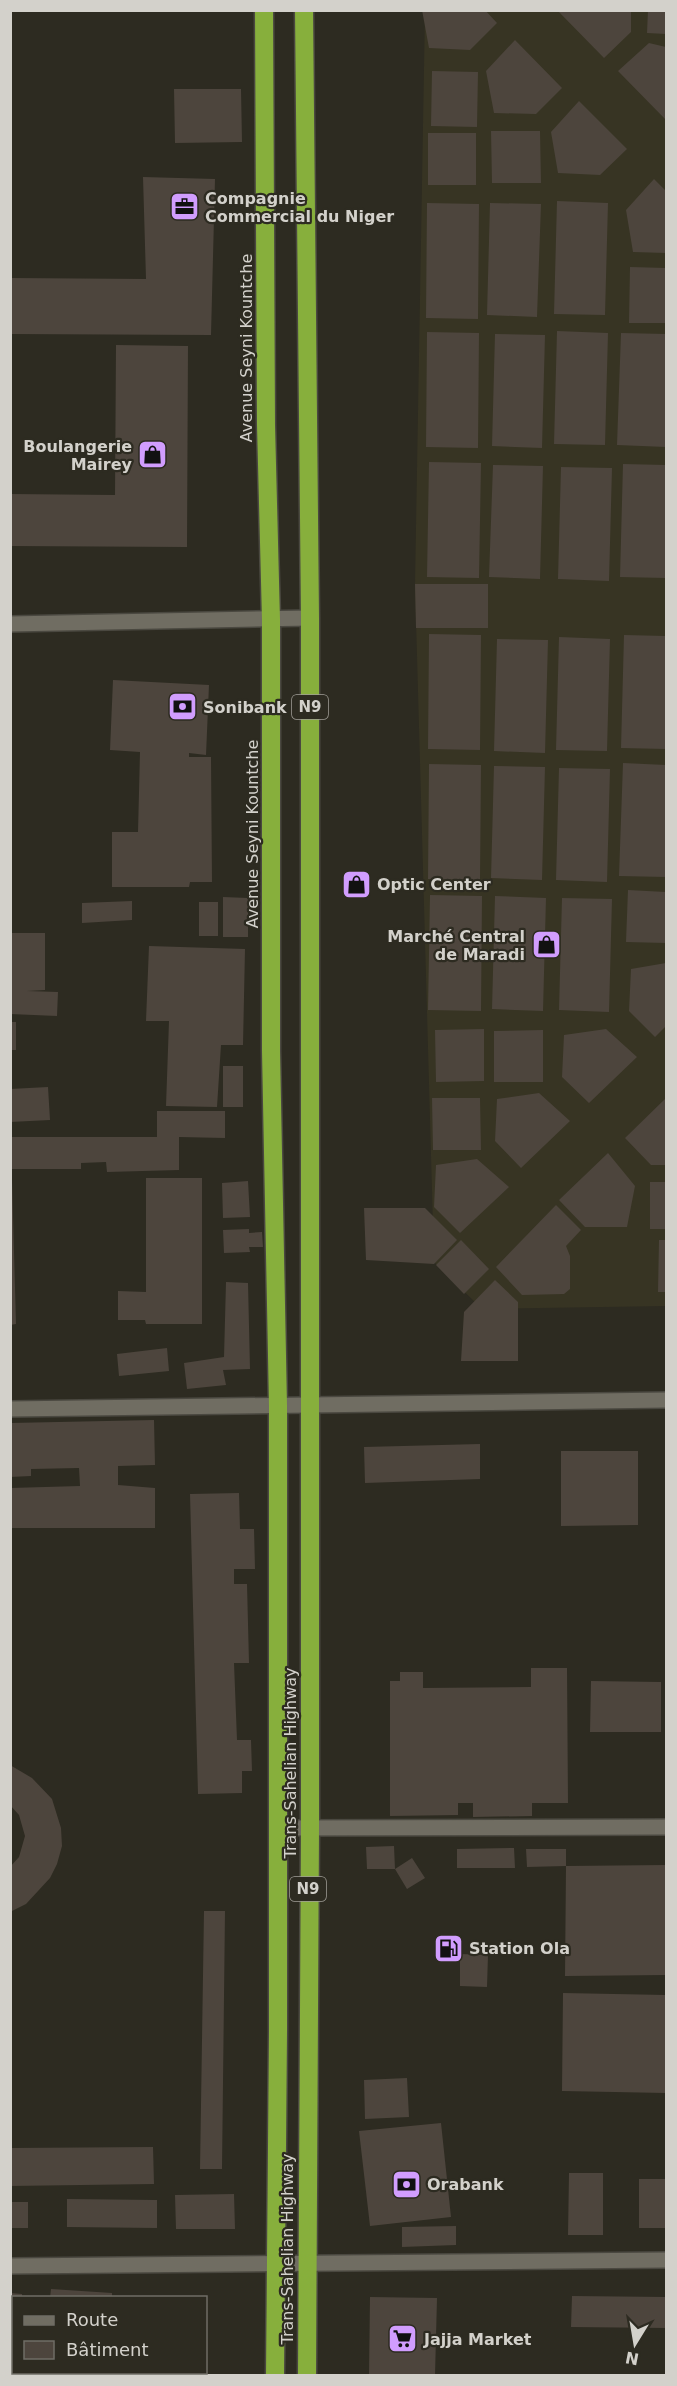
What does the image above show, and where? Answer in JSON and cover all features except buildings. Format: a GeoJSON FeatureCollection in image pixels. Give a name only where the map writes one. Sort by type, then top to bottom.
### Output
{"type":"FeatureCollection","features":[{"type":"Feature","properties":{"kind":"highway","name":"Avenue Seyni Kountche"},"geometry":{"type":"LineString","coordinates":[[264,10],[266,425],[272,620],[271,1051],[278,1406]]}},
{"type":"Feature","properties":{"kind":"highway","name":"N9"},"geometry":{"type":"LineString","coordinates":[[304,10],[310,618],[310,1403]]}},
{"type":"Feature","properties":{"kind":"highway","name":"Trans-Sahelian Highway"},"geometry":{"type":"LineString","coordinates":[[307,2376],[310,1403]]}},
{"type":"Feature","properties":{"kind":"highway","name":"Trans-Sahelian Highway"},"geometry":{"type":"LineString","coordinates":[[275,2376],[278,1406]]}},
{"type":"Feature","properties":{"kind":"street"},"geometry":{"type":"LineString","coordinates":[[10,624],[310,618]]}},
{"type":"Feature","properties":{"kind":"street"},"geometry":{"type":"LineString","coordinates":[[10,1409],[278,1406],[310,1403],[666,1400]]}},
{"type":"Feature","properties":{"kind":"street"},"geometry":{"type":"LineString","coordinates":[[278,1828],[666,1827]]}},
{"type":"Feature","properties":{"kind":"street"},"geometry":{"type":"LineString","coordinates":[[10,2266],[666,2260]]}},
{"type":"Feature","properties":{"kind":"shaded area","name":"Marché Central de Maradi"},"geometry":{"type":"Polygon","coordinates":[[[425,11],[666,11],[666,1306],[482,1309],[434,1262],[415,584],[425,11]]]}},
{"type":"Feature","properties":{"kind":"place","name":"Compagnie Commercial du Niger"},"geometry":{"type":"Point","coordinates":[184,207]}},
{"type":"Feature","properties":{"kind":"place","name":"Boulangerie Mairey"},"geometry":{"type":"Point","coordinates":[153,455]}},
{"type":"Feature","properties":{"kind":"place","name":"Sonibank"},"geometry":{"type":"Point","coordinates":[182,707]}},
{"type":"Feature","properties":{"kind":"place","name":"Optic Center"},"geometry":{"type":"Point","coordinates":[356,884]}},
{"type":"Feature","properties":{"kind":"place","name":"Marché Central de Maradi"},"geometry":{"type":"Point","coordinates":[546,945]}},
{"type":"Feature","properties":{"kind":"place","name":"Station Ola"},"geometry":{"type":"Point","coordinates":[448,1948]}},
{"type":"Feature","properties":{"kind":"place","name":"Orabank"},"geometry":{"type":"Point","coordinates":[406,2184]}},
{"type":"Feature","properties":{"kind":"place","name":"Jajja Market"},"geometry":{"type":"Point","coordinates":[403,2339]}}]}
